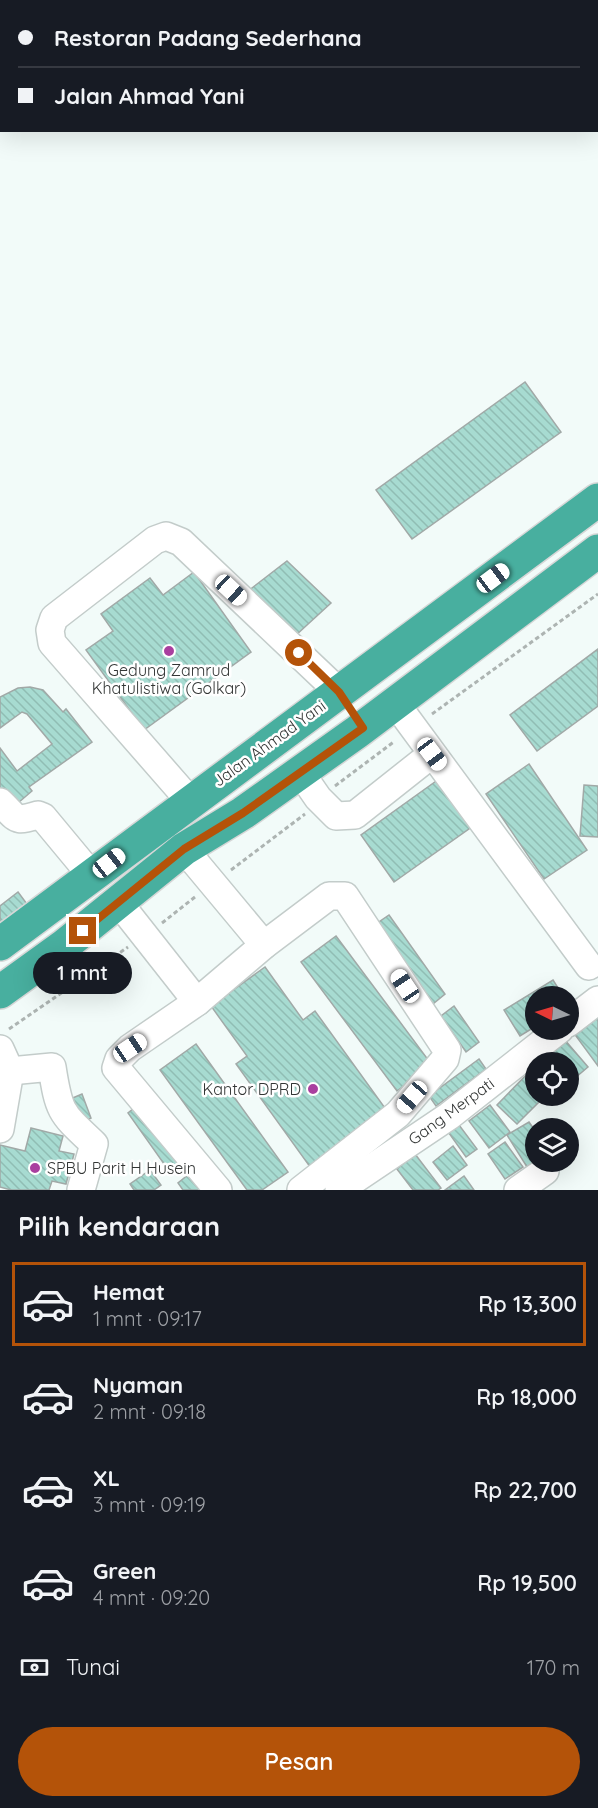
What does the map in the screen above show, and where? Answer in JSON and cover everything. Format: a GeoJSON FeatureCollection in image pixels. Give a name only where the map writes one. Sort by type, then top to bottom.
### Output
{"type":"FeatureCollection","features":[{"type":"Feature","properties":{"kind":"highway","name":"Jalan Ahmad Yani"},"geometry":{"type":"LineString","coordinates":[[0,944],[598,500]]}},
{"type":"Feature","properties":{"kind":"highway"},"geometry":{"type":"LineString","coordinates":[[0,992],[119,903],[184,849],[309,785],[363,728],[404,716],[598,551]]}},
{"type":"Feature","properties":{"kind":"highway"},"geometry":{"type":"LineString","coordinates":[[339,692],[363,728]]}},
{"type":"Feature","properties":{"kind":"street"},"geometry":{"type":"LineString","coordinates":[[190,801],[52,643],[50,630],[54,618],[155,540],[166,536],[181,542],[339,692]]}},
{"type":"Feature","properties":{"kind":"street"},"geometry":{"type":"LineString","coordinates":[[404,716],[589,966]]}},
{"type":"Feature","properties":{"kind":"street"},"geometry":{"type":"LineString","coordinates":[[309,785],[336,816],[355,815],[432,754]]}},
{"type":"Feature","properties":{"kind":"street"},"geometry":{"type":"LineString","coordinates":[[0,802],[19,819],[27,820],[38,815],[43,817],[92,876]]}},
{"type":"Feature","properties":{"kind":"street"},"geometry":{"type":"LineString","coordinates":[[184,849],[264,945]]}},
{"type":"Feature","properties":{"kind":"street"},"geometry":{"type":"LineString","coordinates":[[218,1190],[116,1068],[119,1059],[130,1048],[197,1002],[264,945],[329,896],[345,896],[447,1050],[445,1059],[398,1114],[302,1190]]}},
{"type":"Feature","properties":{"kind":"street"},"geometry":{"type":"LineString","coordinates":[[119,903],[197,1002]]}},
{"type":"Feature","properties":{"kind":"street"},"geometry":{"type":"LineString","coordinates":[[579,1015],[598,1000]]}},
{"type":"Feature","properties":{"kind":"street","name":"Gang Merpati"},"geometry":{"type":"LineString","coordinates":[[339,1190],[449,1116],[546,1040]]}},
{"type":"Feature","properties":{"kind":"street"},"geometry":{"type":"LineString","coordinates":[[0,1129],[5,1060],[52,1067],[56,1096],[63,1115],[94,1144],[81,1190]]}},
{"type":"Feature","properties":{"kind":"street"},"geometry":{"type":"LineString","coordinates":[[518,1190],[544,1172]]}},
{"type":"Feature","properties":{"kind":"path"},"geometry":{"type":"LineString","coordinates":[[0,1035],[145,936],[316,806],[309,785],[404,716],[598,594]]}},
{"type":"Feature","properties":{"kind":"building"},"geometry":{"type":"Polygon","coordinates":[[[525,382],[561,432],[412,539],[376,490],[525,382]]]}},
{"type":"Feature","properties":{"kind":"building"},"geometry":{"type":"Polygon","coordinates":[[[287,561],[331,603],[295,636],[248,591],[287,561]]]}},
{"type":"Feature","properties":{"kind":"building","name":"Gedung Zamrud Khatulistiwa (Golkar)"},"geometry":{"type":"Polygon","coordinates":[[[194,572],[251,652],[144,730],[86,650],[113,631],[101,614],[150,578],[163,595],[194,572]]]}},
{"type":"Feature","properties":{"kind":"building"},"geometry":{"type":"Polygon","coordinates":[[[598,649],[598,706],[537,751],[510,715],[598,649]]]}},
{"type":"Feature","properties":{"kind":"building"},"geometry":{"type":"Polygon","coordinates":[[[30,687],[43,690],[63,712],[66,709],[92,742],[29,787],[32,791],[11,809],[0,795],[0,748],[17,771],[52,744],[27,714],[22,712],[0,728],[0,697],[18,688],[30,687]]]}},
{"type":"Feature","properties":{"kind":"building"},"geometry":{"type":"Polygon","coordinates":[[[529,764],[587,850],[544,879],[486,794],[529,764]]]}},
{"type":"Feature","properties":{"kind":"building"},"geometry":{"type":"Polygon","coordinates":[[[439,779],[473,826],[394,882],[361,835],[439,779]]]}},
{"type":"Feature","properties":{"kind":"building"},"geometry":{"type":"Polygon","coordinates":[[[584,785],[598,786],[598,837],[580,836],[584,785]]]}},
{"type":"Feature","properties":{"kind":"building"},"geometry":{"type":"Polygon","coordinates":[[[18,892],[27,904],[0,925],[0,906],[18,892]]]}},
{"type":"Feature","properties":{"kind":"building"},"geometry":{"type":"Polygon","coordinates":[[[389,915],[445,994],[433,1004],[376,924],[389,915]]]}},
{"type":"Feature","properties":{"kind":"building"},"geometry":{"type":"Polygon","coordinates":[[[336,936],[432,1065],[397,1091],[301,962],[336,936]]]}},
{"type":"Feature","properties":{"kind":"building","name":"Kantor DPRD"},"geometry":{"type":"Polygon","coordinates":[[[265,967],[303,1020],[315,1011],[390,1115],[313,1171],[236,1064],[247,1056],[211,1006],[265,967]]]}},
{"type":"Feature","properties":{"kind":"building"},"geometry":{"type":"Polygon","coordinates":[[[553,980],[557,986],[543,986],[553,980]]]}},
{"type":"Feature","properties":{"kind":"building"},"geometry":{"type":"Polygon","coordinates":[[[525,997],[525,1033],[520,1036],[504,1010],[525,997]]]}},
{"type":"Feature","properties":{"kind":"building"},"geometry":{"type":"Polygon","coordinates":[[[454,1006],[479,1042],[466,1052],[441,1016],[454,1006]]]}},
{"type":"Feature","properties":{"kind":"building"},"geometry":{"type":"Polygon","coordinates":[[[598,1013],[598,1066],[579,1040],[579,1027],[598,1013]]]}},
{"type":"Feature","properties":{"kind":"building"},"geometry":{"type":"Polygon","coordinates":[[[565,1040],[575,1052],[549,1052],[565,1040]]]}},
{"type":"Feature","properties":{"kind":"building","name":"Kantor DPRD"},"geometry":{"type":"Polygon","coordinates":[[[196,1044],[288,1172],[262,1190],[247,1190],[160,1070],[196,1044]]]}},
{"type":"Feature","properties":{"kind":"building"},"geometry":{"type":"Polygon","coordinates":[[[579,1056],[588,1067],[579,1075],[579,1056]]]}},
{"type":"Feature","properties":{"kind":"building"},"geometry":{"type":"Polygon","coordinates":[[[479,1059],[486,1069],[436,1106],[429,1096],[479,1059]]]}},
{"type":"Feature","properties":{"kind":"building"},"geometry":{"type":"Polygon","coordinates":[[[525,1076],[525,1106],[535,1106],[517,1124],[497,1105],[525,1076]]]}},
{"type":"Feature","properties":{"kind":"building"},"geometry":{"type":"Polygon","coordinates":[[[82,1094],[91,1118],[78,1124],[68,1100],[82,1094]]]}},
{"type":"Feature","properties":{"kind":"building"},"geometry":{"type":"Polygon","coordinates":[[[138,1105],[180,1163],[169,1171],[128,1113],[138,1105]]]}},
{"type":"Feature","properties":{"kind":"building"},"geometry":{"type":"Polygon","coordinates":[[[490,1105],[510,1132],[489,1148],[469,1121],[490,1105]]]}},
{"type":"Feature","properties":{"kind":"building"},"geometry":{"type":"Polygon","coordinates":[[[456,1121],[477,1149],[466,1157],[446,1129],[456,1121]]]}},
{"type":"Feature","properties":{"kind":"building"},"geometry":{"type":"Polygon","coordinates":[[[525,1124],[525,1164],[507,1135],[525,1124]]]}},
{"type":"Feature","properties":{"kind":"building","name":"SPBU Parit H Husein"},"geometry":{"type":"Polygon","coordinates":[[[31,1128],[63,1136],[59,1151],[74,1154],[66,1184],[52,1181],[49,1190],[11,1190],[0,1187],[0,1145],[25,1151],[31,1128]]]}},
{"type":"Feature","properties":{"kind":"building"},"geometry":{"type":"Polygon","coordinates":[[[505,1142],[523,1167],[505,1179],[488,1154],[505,1142]]]}},
{"type":"Feature","properties":{"kind":"building"},"geometry":{"type":"Polygon","coordinates":[[[453,1146],[467,1165],[447,1180],[433,1162],[453,1146]]]}},
{"type":"Feature","properties":{"kind":"building"},"geometry":{"type":"Polygon","coordinates":[[[415,1154],[441,1188],[413,1190],[397,1169],[415,1154]]]}},
{"type":"Feature","properties":{"kind":"building"},"geometry":{"type":"Polygon","coordinates":[[[150,1170],[161,1185],[154,1190],[134,1190],[130,1184],[150,1170]]]}},
{"type":"Feature","properties":{"kind":"building"},"geometry":{"type":"Polygon","coordinates":[[[189,1174],[200,1190],[183,1190],[178,1183],[189,1174]]]}},
{"type":"Feature","properties":{"kind":"building"},"geometry":{"type":"Polygon","coordinates":[[[464,1176],[474,1190],[445,1190],[464,1176]]]}},
{"type":"Feature","properties":{"kind":"place","name":"Gedung Zamrud Khatulistiwa (Golkar)"},"geometry":{"type":"Point","coordinates":[169,651]}},
{"type":"Feature","properties":{"kind":"place","name":"Kantor DPRD"},"geometry":{"type":"Point","coordinates":[313,1089]}},
{"type":"Feature","properties":{"kind":"place","name":"SPBU Parit H Husein"},"geometry":{"type":"Point","coordinates":[35,1168]}},
{"type":"Feature","properties":{"kind":"route"},"geometry":{"type":"LineString","coordinates":[[83,931],[184,849],[243,813],[363,728],[339,692],[299,653]]}}]}
